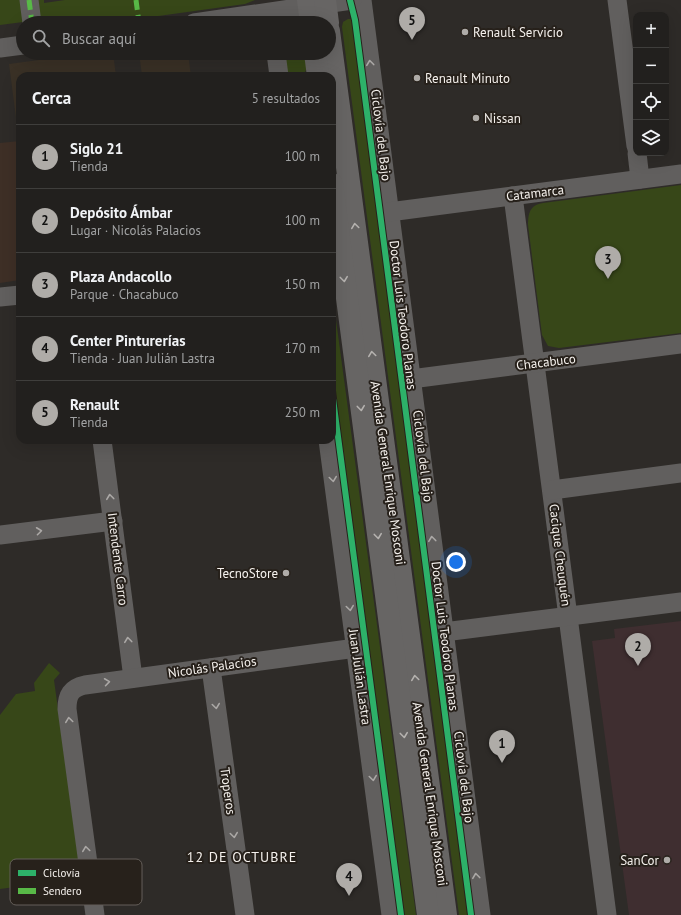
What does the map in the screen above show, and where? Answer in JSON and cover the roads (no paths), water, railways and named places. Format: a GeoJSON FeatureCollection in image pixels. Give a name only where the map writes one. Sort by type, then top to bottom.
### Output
{"type":"FeatureCollection","features":[{"type":"Feature","properties":{"kind":"highway"},"geometry":{"type":"LineString","coordinates":[[316,60],[317,72]]}},
{"type":"Feature","properties":{"kind":"highway","name":"Avenida General Enrique Mosconi"},"geometry":{"type":"LineString","coordinates":[[333,60],[334,72]]}},
{"type":"Feature","properties":{"kind":"highway","name":"Avenida General Enrique Mosconi"},"geometry":{"type":"LineString","coordinates":[[336,84],[446,915]]}},
{"type":"Feature","properties":{"kind":"highway","name":"Avenida General Enrique Mosconi"},"geometry":{"type":"LineString","coordinates":[[336,214],[428,915]]}},
{"type":"Feature","properties":{"kind":"street"},"geometry":{"type":"LineString","coordinates":[[29,0],[31,16]]}},
{"type":"Feature","properties":{"kind":"street"},"geometry":{"type":"LineString","coordinates":[[243,16],[271,12],[318,10],[352,0]]}},
{"type":"Feature","properties":{"kind":"street","name":"Doctor Luis Teodoro Planas"},"geometry":{"type":"LineString","coordinates":[[362,0],[481,915]]}},
{"type":"Feature","properties":{"kind":"street"},"geometry":{"type":"LineString","coordinates":[[617,0],[633,123]]}},
{"type":"Feature","properties":{"kind":"street"},"geometry":{"type":"LineString","coordinates":[[0,48],[16,46]]}},
{"type":"Feature","properties":{"kind":"street"},"geometry":{"type":"LineString","coordinates":[[277,60],[278,72]]}},
{"type":"Feature","properties":{"kind":"street"},"geometry":{"type":"LineString","coordinates":[[637,156],[640,179]]}},
{"type":"Feature","properties":{"kind":"street","name":"Catamarca"},"geometry":{"type":"LineString","coordinates":[[390,212],[681,174]]}},
{"type":"Feature","properties":{"kind":"street","name":"Cacique Cheuquén"},"geometry":{"type":"LineString","coordinates":[[513,196],[607,915]]}},
{"type":"Feature","properties":{"kind":"street"},"geometry":{"type":"LineString","coordinates":[[0,297],[16,295]]}},
{"type":"Feature","properties":{"kind":"street","name":"Chacabuco"},"geometry":{"type":"LineString","coordinates":[[411,380],[681,344]]}},
{"type":"Feature","properties":{"kind":"street","name":"Intendente Carro"},"geometry":{"type":"LineString","coordinates":[[103,444],[133,678]]}},
{"type":"Feature","properties":{"kind":"street","name":"Juan Julián Lastra"},"geometry":{"type":"LineString","coordinates":[[329,444],[392,915]]}},
{"type":"Feature","properties":{"kind":"street"},"geometry":{"type":"LineString","coordinates":[[552,490],[681,473]]}},
{"type":"Feature","properties":{"kind":"street"},"geometry":{"type":"LineString","coordinates":[[0,536],[113,521]]}},
{"type":"Feature","properties":{"kind":"street"},"geometry":{"type":"LineString","coordinates":[[444,632],[681,602]]}},
{"type":"Feature","properties":{"kind":"street","name":"Nicolás Palacios"},"geometry":{"type":"LineString","coordinates":[[87,859],[67,709],[70,692],[74,688],[133,678],[356,648]]}},
{"type":"Feature","properties":{"kind":"street","name":"Troperos"},"geometry":{"type":"LineString","coordinates":[[211,668],[245,915]]}},
{"type":"Feature","properties":{"kind":"street","name":"Nicolás Palacios"},"geometry":{"type":"LineString","coordinates":[[94,905],[95,915]]}},
{"type":"Feature","properties":{"kind":"place","name":"Renault Servicio"},"geometry":{"type":"Point","coordinates":[465,32]}},
{"type":"Feature","properties":{"kind":"place","name":"Renault"},"geometry":{"type":"Point","coordinates":[412,40]}},
{"type":"Feature","properties":{"kind":"place","name":"Renault Minuto"},"geometry":{"type":"Point","coordinates":[417,78]}},
{"type":"Feature","properties":{"kind":"place","name":"Nissan"},"geometry":{"type":"Point","coordinates":[476,118]}},
{"type":"Feature","properties":{"kind":"place","name":"Plaza Andacollo"},"geometry":{"type":"Point","coordinates":[608,279]}},
{"type":"Feature","properties":{"kind":"place","name":"TecnoStore"},"geometry":{"type":"Point","coordinates":[286,573]}},
{"type":"Feature","properties":{"kind":"place","name":"Depósito Ámbar"},"geometry":{"type":"Point","coordinates":[638,666]}},
{"type":"Feature","properties":{"kind":"place","name":"Siglo 21"},"geometry":{"type":"Point","coordinates":[502,763]}},
{"type":"Feature","properties":{"kind":"place","name":"SanCor"},"geometry":{"type":"Point","coordinates":[667,860]}},
{"type":"Feature","properties":{"kind":"place","name":"Center Pinturerías"},"geometry":{"type":"Point","coordinates":[349,896]}},
{"type":"Feature","properties":{"kind":"district","name":"12 DE OCTUBRE"},"geometry":{"type":"Point","coordinates":[242,857]}}]}
